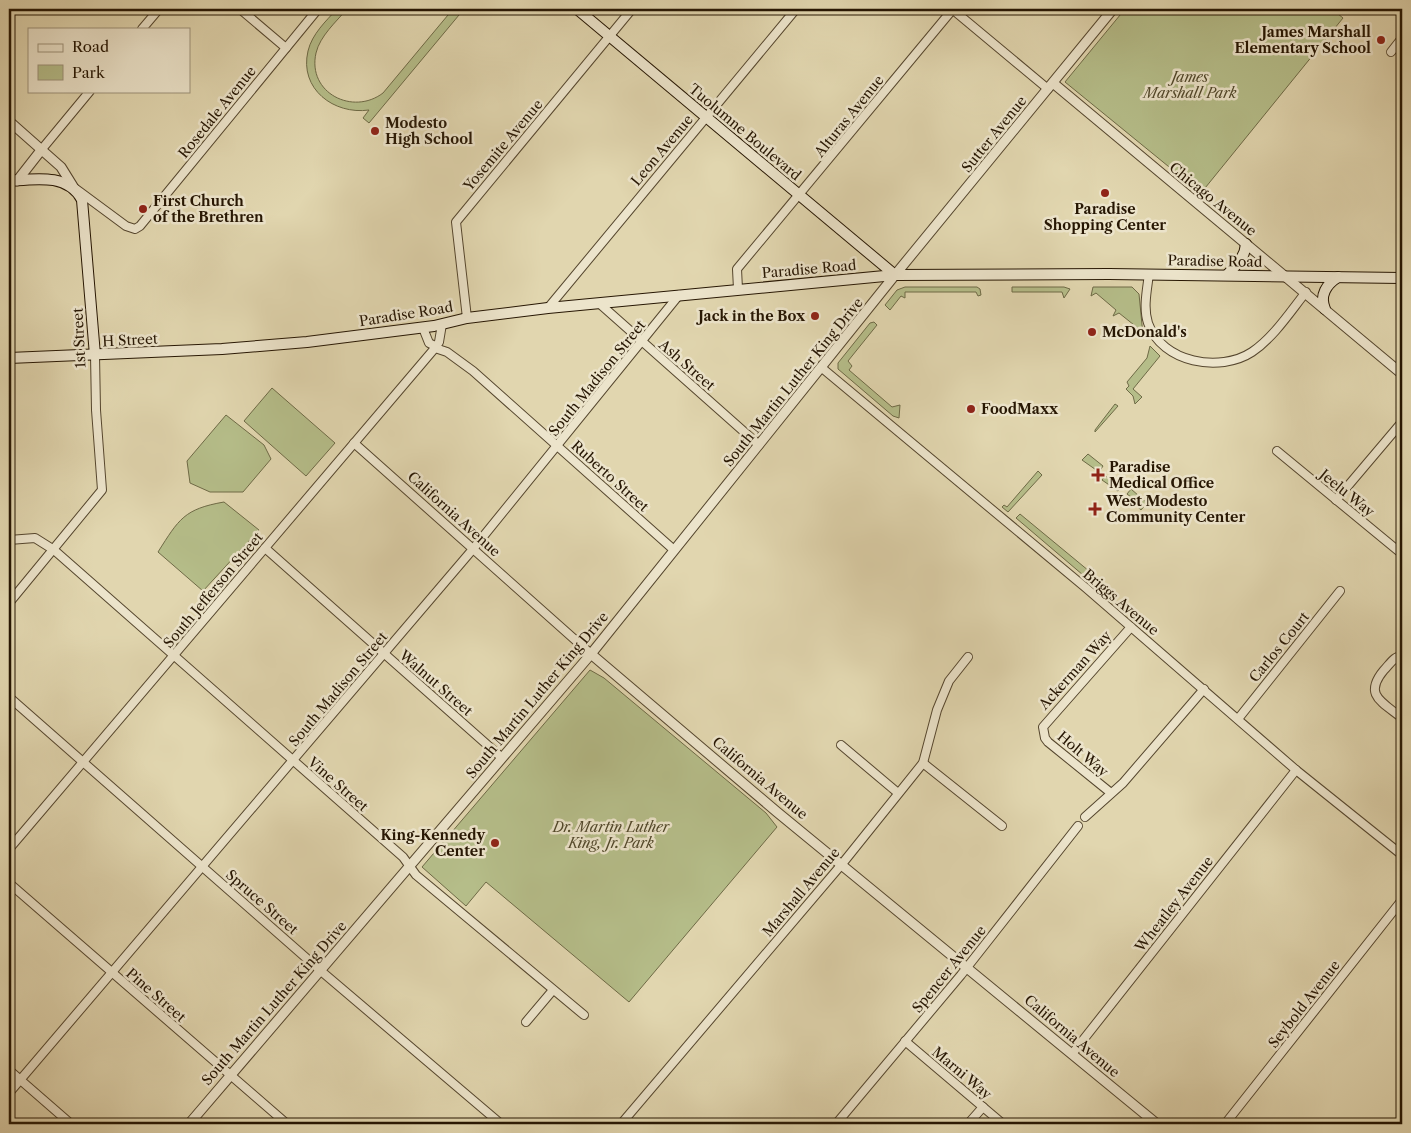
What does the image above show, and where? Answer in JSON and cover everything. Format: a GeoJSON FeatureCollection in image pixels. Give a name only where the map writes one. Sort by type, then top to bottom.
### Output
{"type":"FeatureCollection","features":[{"type":"Feature","properties":{"kind":"main road","name":"Tuolumne Boulevard"},"geometry":{"type":"LineString","coordinates":[[577,9],[895,275]]}},
{"type":"Feature","properties":{"kind":"main road"},"geometry":{"type":"LineString","coordinates":[[13,181],[56,180],[74,188]]}},
{"type":"Feature","properties":{"kind":"main road","name":"1st Street"},"geometry":{"type":"LineString","coordinates":[[74,188],[82,200],[85,213],[95,356]]}},
{"type":"Feature","properties":{"kind":"main road"},"geometry":{"type":"LineString","coordinates":[[1227,275],[1245,253],[1246,244]]}},
{"type":"Feature","properties":{"kind":"main road","name":"Paradise Road"},"geometry":{"type":"LineString","coordinates":[[222,349],[307,342],[423,328],[467,318],[548,308],[895,275],[1149,274],[1402,278]]}},
{"type":"Feature","properties":{"kind":"main road"},"geometry":{"type":"LineString","coordinates":[[1325,308],[1322,302],[1323,294],[1330,282],[1338,277]]}},
{"type":"Feature","properties":{"kind":"main road","name":"H Street"},"geometry":{"type":"LineString","coordinates":[[9,358],[95,356],[222,349]]}},
{"type":"Feature","properties":{"kind":"street"},"geometry":{"type":"LineString","coordinates":[[143,28],[159,9]]}},
{"type":"Feature","properties":{"kind":"street"},"geometry":{"type":"LineString","coordinates":[[240,9],[286,48]]}},
{"type":"Feature","properties":{"kind":"street","name":"Rosedale Avenue"},"geometry":{"type":"LineString","coordinates":[[74,188],[126,226],[135,229],[145,222],[318,9]]}},
{"type":"Feature","properties":{"kind":"street","name":"Yosemite Avenue"},"geometry":{"type":"LineString","coordinates":[[467,318],[456,222],[632,9]]}},
{"type":"Feature","properties":{"kind":"street","name":"Leon Avenue"},"geometry":{"type":"LineString","coordinates":[[548,308],[796,9]]}},
{"type":"Feature","properties":{"kind":"street"},"geometry":{"type":"LineString","coordinates":[[953,9],[1050,86]]}},
{"type":"Feature","properties":{"kind":"street","name":"Alturas Avenue"},"geometry":{"type":"LineString","coordinates":[[738,289],[738,269],[953,9]]}},
{"type":"Feature","properties":{"kind":"street","name":"Sutter Avenue"},"geometry":{"type":"LineString","coordinates":[[895,275],[1113,9]]}},
{"type":"Feature","properties":{"kind":"street"},"geometry":{"type":"LineString","coordinates":[[1391,52],[1402,38]]}},
{"type":"Feature","properties":{"kind":"street","name":"Chicago Avenue"},"geometry":{"type":"LineString","coordinates":[[1050,86],[1287,276],[1402,374]]}},
{"type":"Feature","properties":{"kind":"street"},"geometry":{"type":"LineString","coordinates":[[13,181],[89,92]]}},
{"type":"Feature","properties":{"kind":"street"},"geometry":{"type":"LineString","coordinates":[[9,121],[61,167],[74,188]]}},
{"type":"Feature","properties":{"kind":"street"},"geometry":{"type":"LineString","coordinates":[[1149,274],[1146,317],[1153,334],[1166,349],[1176,355],[1199,362],[1232,359],[1252,352],[1268,338],[1306,292]]}},
{"type":"Feature","properties":{"kind":"street","name":"South Martin Luther King Drive"},"geometry":{"type":"LineString","coordinates":[[189,1124],[591,654],[895,275]]}},
{"type":"Feature","properties":{"kind":"street","name":"South Madison Street"},"geometry":{"type":"LineString","coordinates":[[9,1093],[473,549],[679,295]]}},
{"type":"Feature","properties":{"kind":"street","name":"Ash Street"},"geometry":{"type":"LineString","coordinates":[[600,304],[759,445]]}},
{"type":"Feature","properties":{"kind":"street","name":"South Jefferson Street"},"geometry":{"type":"LineString","coordinates":[[9,848],[435,347],[439,342],[442,324]]}},
{"type":"Feature","properties":{"kind":"street"},"geometry":{"type":"LineString","coordinates":[[423,328],[429,343],[435,347]]}},
{"type":"Feature","properties":{"kind":"street","name":"Ruberto Street"},"geometry":{"type":"LineString","coordinates":[[435,347],[447,352],[473,371],[674,550]]}},
{"type":"Feature","properties":{"kind":"street","name":"1st Street"},"geometry":{"type":"LineString","coordinates":[[54,550],[102,490],[96,410],[95,356]]}},
{"type":"Feature","properties":{"kind":"street","name":"Briggs Avenue"},"geometry":{"type":"LineString","coordinates":[[822,368],[1131,627],[1296,770],[1402,855]]}},
{"type":"Feature","properties":{"kind":"street"},"geometry":{"type":"LineString","coordinates":[[1336,500],[1402,422]]}},
{"type":"Feature","properties":{"kind":"street","name":"California Avenue"},"geometry":{"type":"LineString","coordinates":[[354,443],[591,654],[1157,1124]]}},
{"type":"Feature","properties":{"kind":"street","name":"Jeelu Way"},"geometry":{"type":"LineString","coordinates":[[1276,451],[1402,554]]}},
{"type":"Feature","properties":{"kind":"street","name":"Vine Street"},"geometry":{"type":"LineString","coordinates":[[9,540],[35,538],[54,550],[403,857],[416,875],[584,1015]]}},
{"type":"Feature","properties":{"kind":"street","name":"Walnut Street"},"geometry":{"type":"LineString","coordinates":[[265,548],[501,757]]}},
{"type":"Feature","properties":{"kind":"street"},"geometry":{"type":"LineString","coordinates":[[9,603],[54,550]]}},
{"type":"Feature","properties":{"kind":"street","name":"Carlos Court"},"geometry":{"type":"LineString","coordinates":[[1238,719],[1340,591]]}},
{"type":"Feature","properties":{"kind":"street","name":"Ackerman Way"},"geometry":{"type":"LineString","coordinates":[[1043,732],[1045,724],[1052,715],[1131,627]]}},
{"type":"Feature","properties":{"kind":"street"},"geometry":{"type":"LineString","coordinates":[[1402,656],[1396,657],[1375,681],[1374,687],[1375,695],[1402,718]]}},
{"type":"Feature","properties":{"kind":"street","name":"Marshall Avenue"},"geometry":{"type":"LineString","coordinates":[[621,1124],[842,864],[922,763],[937,710],[950,681],[968,657]]}},
{"type":"Feature","properties":{"kind":"street"},"geometry":{"type":"LineString","coordinates":[[1086,816],[1132,773],[1204,690]]}},
{"type":"Feature","properties":{"kind":"street","name":"Spruce Street"},"geometry":{"type":"LineString","coordinates":[[9,698],[501,1124]]}},
{"type":"Feature","properties":{"kind":"street","name":"Holt Way"},"geometry":{"type":"LineString","coordinates":[[1043,732],[1048,742],[1111,793]]}},
{"type":"Feature","properties":{"kind":"street"},"geometry":{"type":"LineString","coordinates":[[841,744],[898,793]]}},
{"type":"Feature","properties":{"kind":"street"},"geometry":{"type":"LineString","coordinates":[[922,763],[1002,826]]}},
{"type":"Feature","properties":{"kind":"street","name":"Wheatley Avenue"},"geometry":{"type":"LineString","coordinates":[[1072,1054],[1296,770]]}},
{"type":"Feature","properties":{"kind":"street","name":"Spencer Avenue"},"geometry":{"type":"LineString","coordinates":[[836,1124],[967,967],[1078,826]]}},
{"type":"Feature","properties":{"kind":"street","name":"Pine Street"},"geometry":{"type":"LineString","coordinates":[[9,883],[287,1124]]}},
{"type":"Feature","properties":{"kind":"street","name":"Seybold Avenue"},"geometry":{"type":"LineString","coordinates":[[1225,1124],[1402,900]]}},
{"type":"Feature","properties":{"kind":"street"},"geometry":{"type":"LineString","coordinates":[[526,1022],[553,990]]}},
{"type":"Feature","properties":{"kind":"street","name":"Marni Way"},"geometry":{"type":"LineString","coordinates":[[906,1042],[1004,1124]]}},
{"type":"Feature","properties":{"kind":"street"},"geometry":{"type":"LineString","coordinates":[[9,1070],[71,1124]]}},
{"type":"Feature","properties":{"kind":"street"},"geometry":{"type":"LineString","coordinates":[[968,1124],[983,1107]]}},
{"type":"Feature","properties":{"kind":"green space"},"geometry":{"type":"Polygon","coordinates":[[[337,9],[347,9],[321,41],[316,53],[315,67],[318,79],[325,89],[335,97],[346,101],[359,102],[371,100],[383,93],[453,9],[464,9],[369,123],[363,118],[369,110],[343,108],[332,104],[314,88],[309,77],[307,65],[310,45],[320,28],[337,9]]]}},
{"type":"Feature","properties":{"kind":"green space","name":"James Marshall Park"},"geometry":{"type":"Polygon","coordinates":[[[1125,9],[1332,9],[1343,18],[1201,193],[1065,82],[1125,9]]]}},
{"type":"Feature","properties":{"kind":"green space"},"geometry":{"type":"Polygon","coordinates":[[[905,287],[977,287],[980,289],[981,295],[978,296],[976,292],[905,292],[905,298],[901,296],[890,310],[885,305],[897,290],[905,287]]]}},
{"type":"Feature","properties":{"kind":"green space"},"geometry":{"type":"Polygon","coordinates":[[[1012,287],[1064,287],[1070,289],[1064,298],[1062,292],[1012,292],[1012,287]]]}},
{"type":"Feature","properties":{"kind":"green space"},"geometry":{"type":"Polygon","coordinates":[[[1093,287],[1132,287],[1139,294],[1143,335],[1137,335],[1139,329],[1119,313],[1113,316],[1116,310],[1096,293],[1091,296],[1093,287]]]}},
{"type":"Feature","properties":{"kind":"green space"},"geometry":{"type":"Polygon","coordinates":[[[874,322],[877,325],[848,361],[852,366],[849,370],[892,407],[900,405],[899,418],[893,416],[838,369],[838,363],[870,323],[874,322]]]}},
{"type":"Feature","properties":{"kind":"green space"},"geometry":{"type":"Polygon","coordinates":[[[1150,346],[1160,356],[1133,389],[1142,397],[1135,404],[1133,396],[1126,389],[1129,386],[1127,382],[1147,358],[1150,346]]]}},
{"type":"Feature","properties":{"kind":"green space"},"geometry":{"type":"Polygon","coordinates":[[[272,388],[335,443],[306,476],[244,421],[272,388]]]}},
{"type":"Feature","properties":{"kind":"green space"},"geometry":{"type":"Polygon","coordinates":[[[1115,404],[1118,406],[1095,432],[1095,430],[1115,404]]]}},
{"type":"Feature","properties":{"kind":"green space"},"geometry":{"type":"Polygon","coordinates":[[[226,415],[264,445],[271,459],[243,492],[210,492],[190,483],[187,461],[226,415]]]}},
{"type":"Feature","properties":{"kind":"green space"},"geometry":{"type":"Polygon","coordinates":[[[1088,454],[1103,466],[1099,472],[1082,460],[1088,454]]]}},
{"type":"Feature","properties":{"kind":"green space"},"geometry":{"type":"Polygon","coordinates":[[[1038,471],[1042,475],[1008,512],[1002,507],[1004,505],[1007,507],[1038,471]]]}},
{"type":"Feature","properties":{"kind":"green space"},"geometry":{"type":"Polygon","coordinates":[[[1102,473],[1120,488],[1118,491],[1102,480],[1104,477],[1102,473]]]}},
{"type":"Feature","properties":{"kind":"green space"},"geometry":{"type":"Polygon","coordinates":[[[1131,489],[1147,503],[1141,510],[1129,499],[1131,497],[1127,494],[1131,489]]]}},
{"type":"Feature","properties":{"kind":"green space"},"geometry":{"type":"Polygon","coordinates":[[[224,502],[259,530],[203,591],[158,552],[184,517],[200,508],[224,502]]]}},
{"type":"Feature","properties":{"kind":"green space"},"geometry":{"type":"Polygon","coordinates":[[[1020,514],[1089,571],[1093,568],[1094,570],[1088,577],[1083,575],[1016,518],[1020,514]]]}},
{"type":"Feature","properties":{"kind":"green space","name":"Dr. Martin Luther King, Jr. Park"},"geometry":{"type":"Polygon","coordinates":[[[590,670],[604,678],[766,813],[777,827],[629,1002],[486,882],[466,906],[422,867],[590,670]]]}},
{"type":"Feature","properties":{"kind":"place","name":"James Marshall Elementary School"},"geometry":{"type":"Point","coordinates":[1381,40]}},
{"type":"Feature","properties":{"kind":"place","name":"Modesto High School"},"geometry":{"type":"Point","coordinates":[375,131]}},
{"type":"Feature","properties":{"kind":"place","name":"Paradise Shopping Center"},"geometry":{"type":"Point","coordinates":[1105,193]}},
{"type":"Feature","properties":{"kind":"place","name":"First Church of the Brethren"},"geometry":{"type":"Point","coordinates":[143,209]}},
{"type":"Feature","properties":{"kind":"place","name":"Jack in the Box"},"geometry":{"type":"Point","coordinates":[815,316]}},
{"type":"Feature","properties":{"kind":"place","name":"McDonald's"},"geometry":{"type":"Point","coordinates":[1092,332]}},
{"type":"Feature","properties":{"kind":"place","name":"FoodMaxx"},"geometry":{"type":"Point","coordinates":[971,409]}},
{"type":"Feature","properties":{"kind":"place","name":"Paradise Medical Office"},"geometry":{"type":"Point","coordinates":[1098,475]}},
{"type":"Feature","properties":{"kind":"place","name":"West Modesto Community Center"},"geometry":{"type":"Point","coordinates":[1095,509]}},
{"type":"Feature","properties":{"kind":"place","name":"King-Kennedy Center"},"geometry":{"type":"Point","coordinates":[495,843]}}]}
